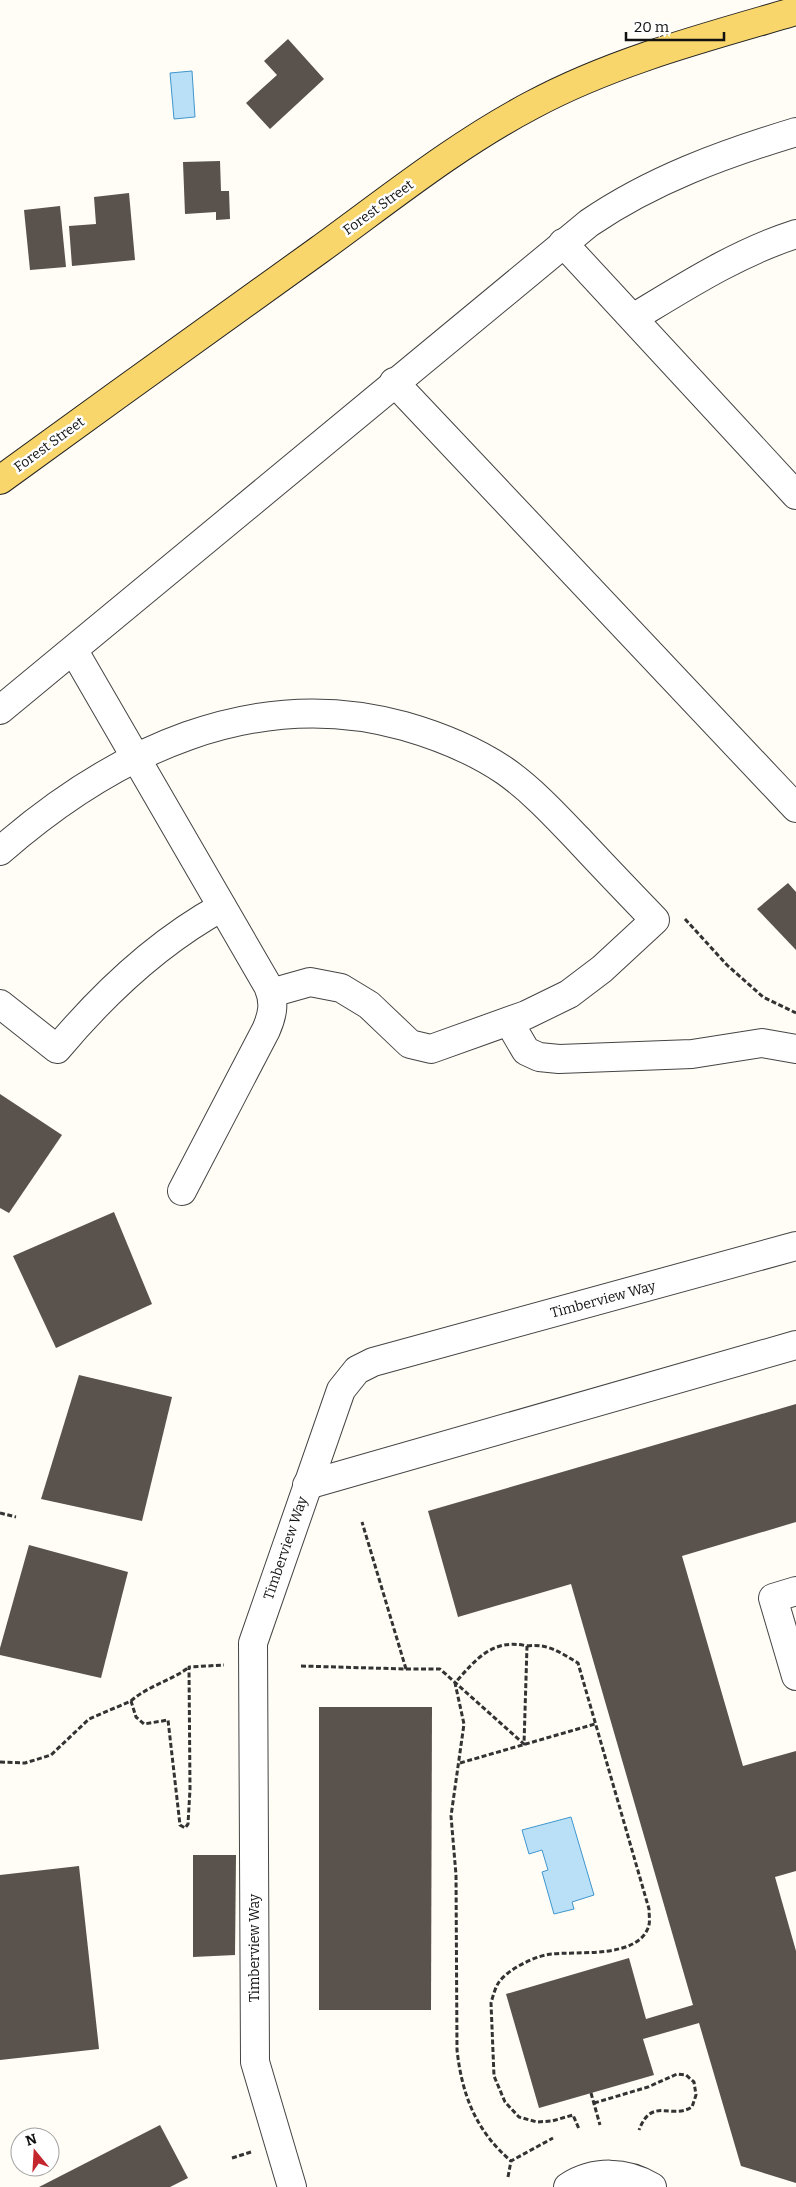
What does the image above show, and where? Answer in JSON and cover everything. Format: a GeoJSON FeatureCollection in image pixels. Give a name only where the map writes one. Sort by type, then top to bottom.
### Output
{"type":"FeatureCollection","features":[{"type":"Feature","properties":{"kind":"main road","name":"Forest Street"},"geometry":{"type":"LineString","coordinates":[[0,480],[427,171],[512,116],[555,94],[620,66],[706,36],[796,11]]}},
{"type":"Feature","properties":{"kind":"street"},"geometry":{"type":"LineString","coordinates":[[0,710],[74,651],[394,382],[563,243],[602,214],[656,184],[717,158],[796,132]]}},
{"type":"Feature","properties":{"kind":"street"},"geometry":{"type":"LineString","coordinates":[[633,318],[725,263],[758,247],[796,234]]}},
{"type":"Feature","properties":{"kind":"street"},"geometry":{"type":"LineString","coordinates":[[563,243],[796,495]]}},
{"type":"Feature","properties":{"kind":"street"},"geometry":{"type":"LineString","coordinates":[[394,382],[796,808]]}},
{"type":"Feature","properties":{"kind":"street"},"geometry":{"type":"LineString","coordinates":[[74,651],[271,993],[273,1007],[270,1022],[182,1191]]}},
{"type":"Feature","properties":{"kind":"street"},"geometry":{"type":"LineString","coordinates":[[0,852],[58,806],[136,758],[177,740],[243,719],[284,714],[326,712],[388,722],[432,735],[470,751],[506,772],[549,809],[655,920],[582,986],[542,1008],[431,1049],[424,1049],[410,1044],[369,1006],[341,988],[310,982],[271,993]]}},
{"type":"Feature","properties":{"kind":"street"},"geometry":{"type":"LineString","coordinates":[[0,1004],[57,1049],[92,1009],[126,976],[186,928],[222,906]]}},
{"type":"Feature","properties":{"kind":"street"},"geometry":{"type":"LineString","coordinates":[[508,1022],[526,1051],[549,1059],[692,1054],[762,1044],[781,1044],[796,1049]]}},
{"type":"Feature","properties":{"kind":"street","name":"Timberview Way"},"geometry":{"type":"LineString","coordinates":[[292,2187],[255,2062],[253,1665],[255,1636],[341,1390],[351,1376],[365,1366],[796,1246]]}},
{"type":"Feature","properties":{"kind":"street"},"geometry":{"type":"LineString","coordinates":[[307,1485],[796,1344]]}},
{"type":"Feature","properties":{"kind":"street"},"geometry":{"type":"LineString","coordinates":[[796,1591],[774,1598],[796,1676]]}},
{"type":"Feature","properties":{"kind":"street"},"geometry":{"type":"LineString","coordinates":[[568,2187],[592,2176],[610,2174],[635,2179],[652,2187]]}},
{"type":"Feature","properties":{"kind":"path"},"geometry":{"type":"LineString","coordinates":[[680,914],[727,965],[763,997],[796,1013]]}},
{"type":"Feature","properties":{"kind":"path"},"geometry":{"type":"LineString","coordinates":[[0,1513],[16,1517]]}},
{"type":"Feature","properties":{"kind":"path"},"geometry":{"type":"LineString","coordinates":[[362,1522],[406,1669]]}},
{"type":"Feature","properties":{"kind":"path"},"geometry":{"type":"LineString","coordinates":[[455,1683],[478,1657],[495,1647],[512,1642],[527,1646],[538,1644],[552,1648],[578,1663],[649,1909],[649,1925],[641,1938],[619,1949],[586,1954],[551,1954],[521,1964],[500,1980],[491,2003],[494,2076],[505,2102],[519,2116],[537,2122],[573,2116],[579,2129]]}},
{"type":"Feature","properties":{"kind":"path"},"geometry":{"type":"LineString","coordinates":[[524,1744],[527,1646]]}},
{"type":"Feature","properties":{"kind":"path"},"geometry":{"type":"LineString","coordinates":[[0,1762],[25,1763],[51,1755],[89,1719],[131,1701],[144,1690],[177,1676],[189,1667],[226,1665]]}},
{"type":"Feature","properties":{"kind":"path"},"geometry":{"type":"LineString","coordinates":[[302,1666],[440,1669],[524,1744]]}},
{"type":"Feature","properties":{"kind":"path"},"geometry":{"type":"LineString","coordinates":[[131,1701],[136,1717],[144,1724],[168,1720],[180,1825],[185,1828],[188,1824],[190,1789],[189,1667]]}},
{"type":"Feature","properties":{"kind":"path"},"geometry":{"type":"LineString","coordinates":[[455,1683],[464,1724],[451,1816],[456,1875],[457,2050],[460,2078],[473,2112],[488,2139],[511,2160]]}},
{"type":"Feature","properties":{"kind":"path"},"geometry":{"type":"LineString","coordinates":[[460,1763],[595,1724]]}},
{"type":"Feature","properties":{"kind":"path"},"geometry":{"type":"LineString","coordinates":[[594,2103],[648,2087],[677,2074],[686,2075],[692,2079],[696,2090],[696,2100],[692,2107],[684,2110],[654,2111],[643,2119],[639,2130]]}},
{"type":"Feature","properties":{"kind":"path"},"geometry":{"type":"LineString","coordinates":[[591,2093],[600,2126]]}},
{"type":"Feature","properties":{"kind":"path"},"geometry":{"type":"LineString","coordinates":[[511,2160],[553,2138]]}},
{"type":"Feature","properties":{"kind":"path"},"geometry":{"type":"LineString","coordinates":[[508,2177],[511,2160]]}},
{"type":"Feature","properties":{"kind":"water"},"geometry":{"type":"Polygon","coordinates":[[[192,71],[195,117],[174,119],[170,73],[192,71]]]}},
{"type":"Feature","properties":{"kind":"water"},"geometry":{"type":"Polygon","coordinates":[[[571,1817],[594,1895],[572,1902],[574,1909],[554,1914],[542,1872],[548,1870],[542,1850],[529,1854],[522,1830],[571,1817]]]}},
{"type":"Feature","properties":{"kind":"building"},"geometry":{"type":"Polygon","coordinates":[[[288,39],[324,79],[270,129],[246,103],[277,75],[264,61],[288,39]]]}},
{"type":"Feature","properties":{"kind":"building"},"geometry":{"type":"Polygon","coordinates":[[[220,161],[221,191],[229,191],[230,219],[216,220],[216,212],[185,214],[183,162],[220,161]]]}},
{"type":"Feature","properties":{"kind":"building"},"geometry":{"type":"Polygon","coordinates":[[[129,193],[135,260],[72,266],[69,226],[96,224],[94,197],[129,193]]]}},
{"type":"Feature","properties":{"kind":"building"},"geometry":{"type":"Polygon","coordinates":[[[60,206],[66,267],[30,270],[24,210],[60,206]]]}},
{"type":"Feature","properties":{"kind":"building"},"geometry":{"type":"Polygon","coordinates":[[[788,883],[796,892],[796,950],[757,909],[788,883]]]}},
{"type":"Feature","properties":{"kind":"building"},"geometry":{"type":"Polygon","coordinates":[[[0,1094],[62,1135],[9,1213],[0,1208],[0,1094]]]}},
{"type":"Feature","properties":{"kind":"building"},"geometry":{"type":"Polygon","coordinates":[[[114,1212],[152,1304],[56,1348],[13,1256],[114,1212]]]}},
{"type":"Feature","properties":{"kind":"building"},"geometry":{"type":"Polygon","coordinates":[[[79,1375],[172,1397],[142,1521],[41,1499],[79,1375]]]}},
{"type":"Feature","properties":{"kind":"building"},"geometry":{"type":"Polygon","coordinates":[[[796,1404],[796,1522],[682,1556],[743,1766],[796,1751],[796,1871],[775,1877],[796,1951],[796,2183],[741,2166],[699,2023],[643,2039],[654,2075],[539,2108],[506,1994],[629,1958],[646,2019],[693,2005],[571,1584],[458,1617],[428,1511],[796,1404]]]}},
{"type":"Feature","properties":{"kind":"building"},"geometry":{"type":"Polygon","coordinates":[[[29,1545],[128,1572],[101,1678],[0,1655],[0,1648],[29,1545]]]}},
{"type":"Feature","properties":{"kind":"building"},"geometry":{"type":"Polygon","coordinates":[[[319,1707],[432,1707],[431,2010],[319,2010],[319,1707]]]}},
{"type":"Feature","properties":{"kind":"building"},"geometry":{"type":"Polygon","coordinates":[[[193,1855],[236,1855],[235,1955],[193,1957],[193,1855]]]}},
{"type":"Feature","properties":{"kind":"building"},"geometry":{"type":"Polygon","coordinates":[[[79,1866],[99,2049],[0,2060],[0,1875],[79,1866]]]}},
{"type":"Feature","properties":{"kind":"building"},"geometry":{"type":"Polygon","coordinates":[[[160,2125],[188,2178],[170,2187],[39,2187],[160,2125]]]}}]}
